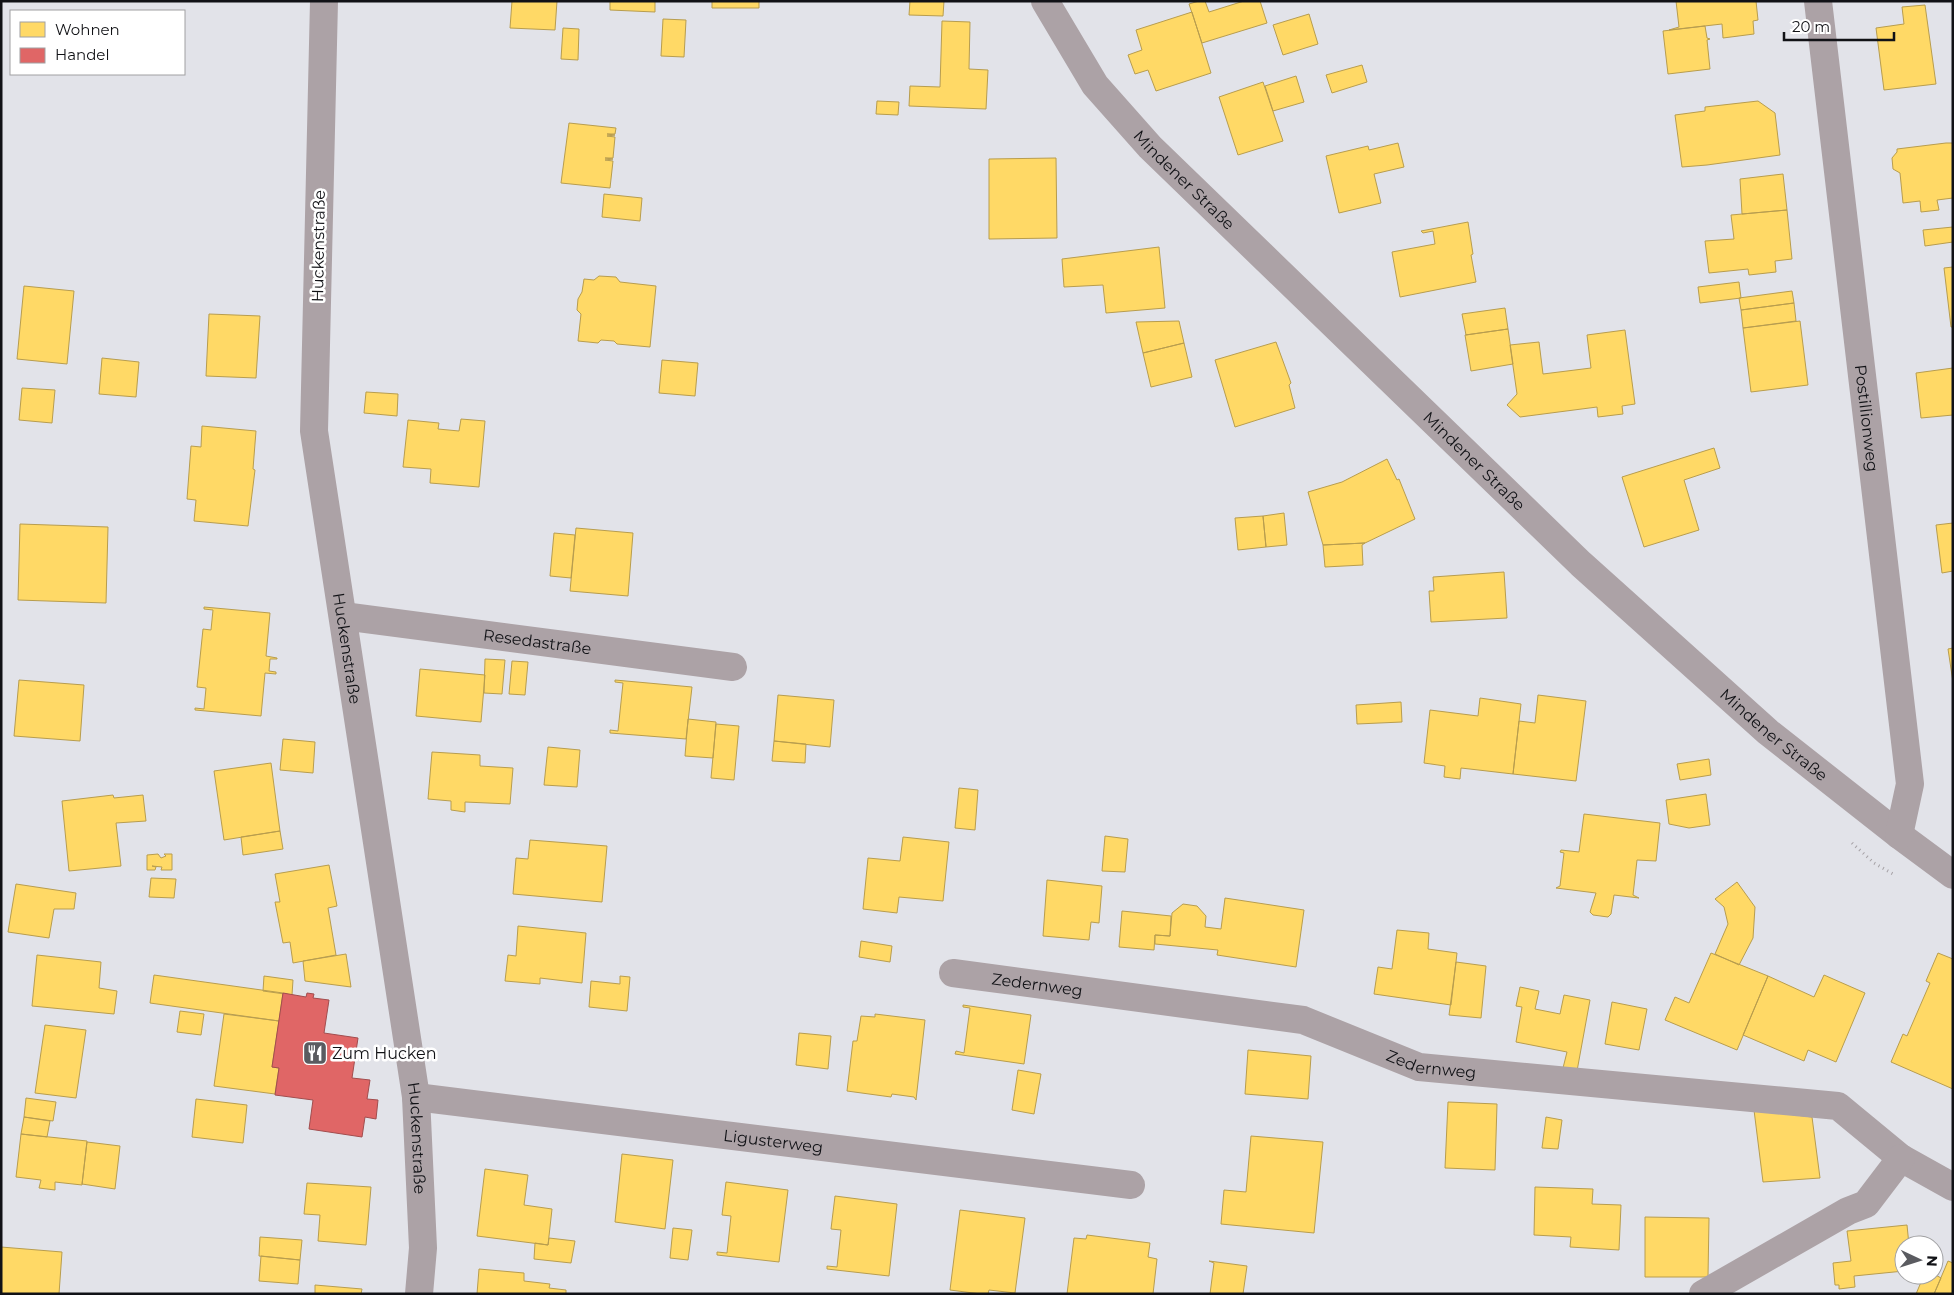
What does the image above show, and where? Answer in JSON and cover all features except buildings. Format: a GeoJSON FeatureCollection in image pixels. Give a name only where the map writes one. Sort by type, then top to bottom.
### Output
{"type":"FeatureCollection","features":[{"type":"Feature","properties":{"kind":"street","name":"Huckenstraße"},"geometry":{"type":"LineString","coordinates":[[324,1],[314,431],[416,1097],[422,1248],[419,1294]]}},
{"type":"Feature","properties":{"kind":"street","name":"Mindener Straße"},"geometry":{"type":"LineString","coordinates":[[1045,1],[1095,85],[1150,147],[1581,564],[1768,732],[1953,875]]}},
{"type":"Feature","properties":{"kind":"street","name":"Postillionweg"},"geometry":{"type":"LineString","coordinates":[[1818,1],[1910,784],[1899,835]]}},
{"type":"Feature","properties":{"kind":"street","name":"Resedastraße"},"geometry":{"type":"LineString","coordinates":[[343,616],[733,667]]}},
{"type":"Feature","properties":{"kind":"street","name":"Zedernweg"},"geometry":{"type":"LineString","coordinates":[[953,973],[1304,1020],[1419,1067],[1838,1106],[1901,1158],[1953,1187]]}},
{"type":"Feature","properties":{"kind":"street","name":"Ligusterweg"},"geometry":{"type":"LineString","coordinates":[[416,1097],[1131,1185]]}},
{"type":"Feature","properties":{"kind":"street"},"geometry":{"type":"LineString","coordinates":[[1703,1294],[1848,1211],[1866,1204],[1901,1158]]}},
{"type":"Feature","properties":{"kind":"place","name":"Zum Hucken"},"geometry":{"type":"Point","coordinates":[315,1053]}}]}
